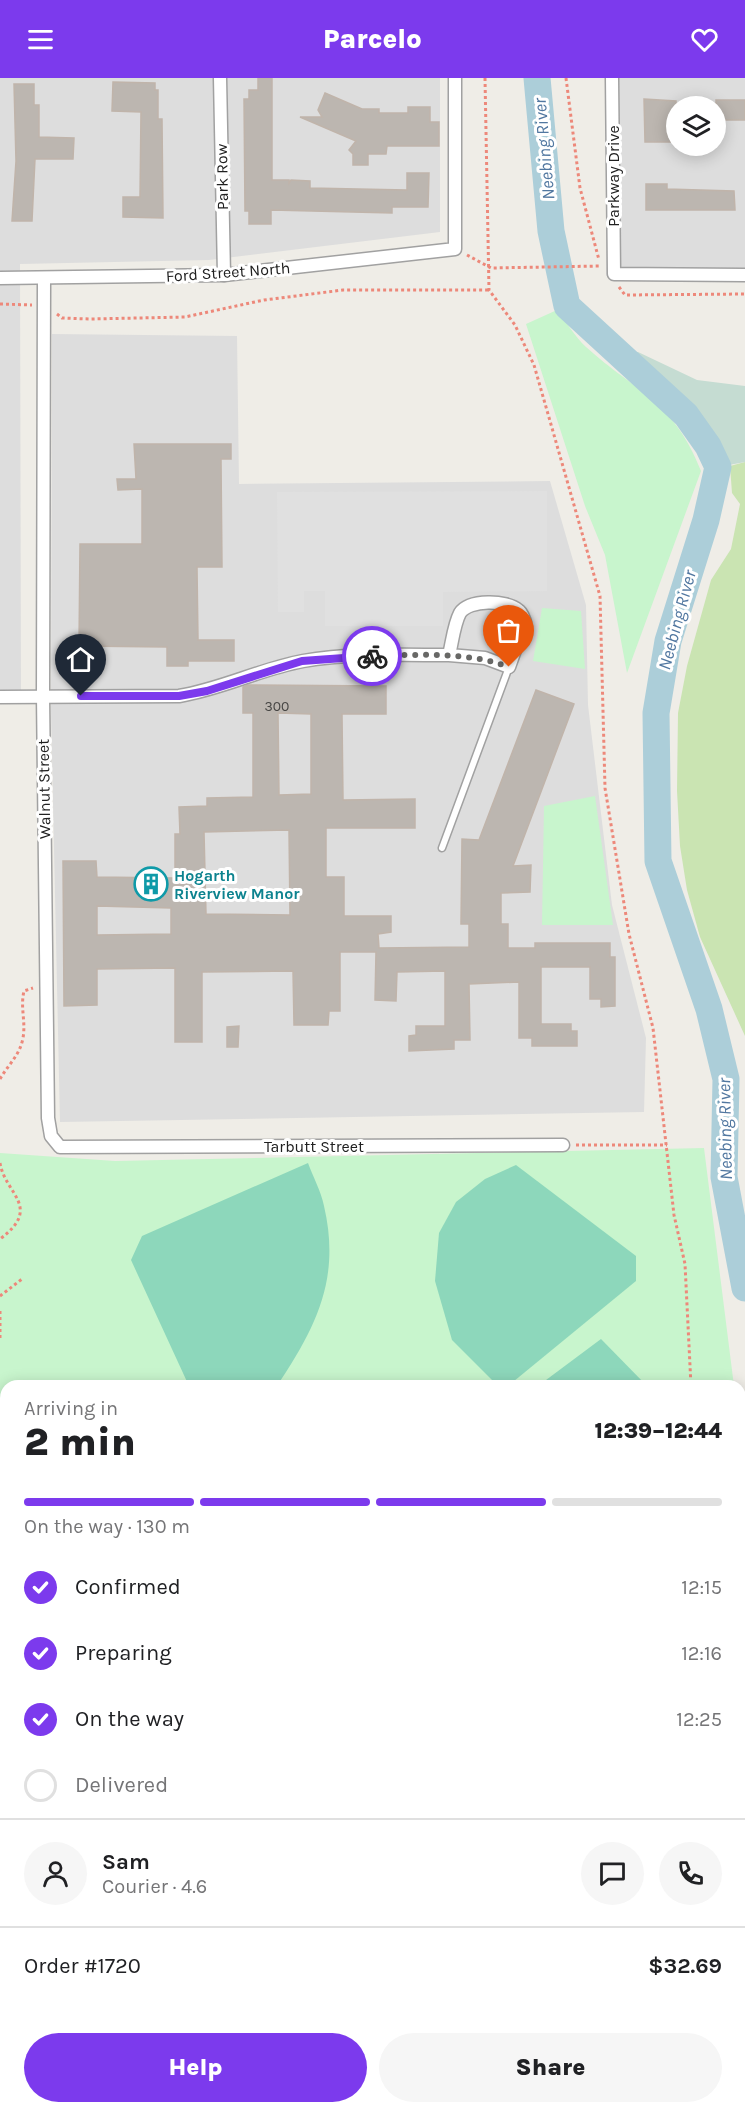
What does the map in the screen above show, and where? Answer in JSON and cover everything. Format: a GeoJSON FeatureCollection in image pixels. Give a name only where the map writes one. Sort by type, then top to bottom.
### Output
{"type":"FeatureCollection","features":[{"type":"Feature","properties":{"kind":"street","name":"Park Row"},"geometry":{"type":"LineString","coordinates":[[220,78],[224,275]]}},
{"type":"Feature","properties":{"kind":"street"},"geometry":{"type":"LineString","coordinates":[[455,78],[455,249]]}},
{"type":"Feature","properties":{"kind":"street","name":"Parkway Drive"},"geometry":{"type":"LineString","coordinates":[[612,78],[612,277]]}},
{"type":"Feature","properties":{"kind":"street","name":"Ford Street North"},"geometry":{"type":"LineString","coordinates":[[0,278],[224,275],[455,249]]}},
{"type":"Feature","properties":{"kind":"street"},"geometry":{"type":"LineString","coordinates":[[612,277],[745,275]]}},
{"type":"Feature","properties":{"kind":"street","name":"Walnut Street"},"geometry":{"type":"LineString","coordinates":[[44,279],[43,696],[48,1118],[51,1136],[60,1146],[64,1146]]}},
{"type":"Feature","properties":{"kind":"street"},"geometry":{"type":"LineString","coordinates":[[0,697],[179,696],[207,691],[302,661],[373,656],[449,655],[485,658],[509,667],[525,622],[520,611],[512,606],[481,603],[460,613],[449,655]]}},
{"type":"Feature","properties":{"kind":"street","name":"Tarbutt Street"},"geometry":{"type":"LineString","coordinates":[[64,1146],[563,1145]]}},
{"type":"Feature","properties":{"kind":"lane"},"geometry":{"type":"LineString","coordinates":[[442,848],[509,667]]}},
{"type":"Feature","properties":{"kind":"path"},"geometry":{"type":"LineString","coordinates":[[485,78],[491,268],[489,290],[515,325],[534,365],[600,596],[605,788],[629,934],[653,1028],[674,1215],[685,1264],[691,1380]]}},
{"type":"Feature","properties":{"kind":"path"},"geometry":{"type":"LineString","coordinates":[[566,78],[580,188],[600,265],[625,295],[745,294]]}},
{"type":"Feature","properties":{"kind":"path"},"geometry":{"type":"LineString","coordinates":[[455,249],[491,268],[600,265]]}},
{"type":"Feature","properties":{"kind":"path"},"geometry":{"type":"LineString","coordinates":[[0,304],[44,305],[62,318],[185,317],[264,300],[343,290],[489,290]]}},
{"type":"Feature","properties":{"kind":"path"},"geometry":{"type":"LineString","coordinates":[[0,1079],[13,1062],[23,1037],[24,1021],[21,1003],[24,991],[26,988],[47,988]]}},
{"type":"Feature","properties":{"kind":"path"},"geometry":{"type":"LineString","coordinates":[[563,1145],[667,1145]]}},
{"type":"Feature","properties":{"kind":"path"},"geometry":{"type":"LineString","coordinates":[[0,1163],[2,1176],[20,1199],[20,1209],[14,1226],[0,1239]]}},
{"type":"Feature","properties":{"kind":"path"},"geometry":{"type":"LineString","coordinates":[[0,1296],[22,1279]]}},
{"type":"Feature","properties":{"kind":"path"},"geometry":{"type":"LineString","coordinates":[[0,1311],[2,1321],[0,1339]]}},
{"type":"Feature","properties":{"kind":"shaded area"},"geometry":{"type":"Polygon","coordinates":[[[0,78],[440,78],[440,232],[209,260],[20,264],[21,703],[0,703],[0,78]]]}},
{"type":"Feature","properties":{"kind":"shaded area"},"geometry":{"type":"Polygon","coordinates":[[[608,78],[745,78],[745,271],[606,276],[608,78]]]}},
{"type":"Feature","properties":{"kind":"shaded area"},"geometry":{"type":"Polygon","coordinates":[[[52,334],[237,336],[239,484],[550,481],[586,605],[588,705],[612,905],[646,1038],[644,1112],[60,1122],[51,711],[52,334]]]}},
{"type":"Feature","properties":{"kind":"shaded area"},"geometry":{"type":"Polygon","coordinates":[[[547,491],[547,591],[443,592],[443,626],[325,626],[325,591],[304,591],[304,612],[278,612],[277,492],[547,491]]]}},
{"type":"Feature","properties":{"kind":"green space"},"geometry":{"type":"Polygon","coordinates":[[[557,310],[586,347],[666,413],[679,428],[701,471],[627,673],[605,555],[585,506],[526,324],[557,310]]]}},
{"type":"Feature","properties":{"kind":"green space"},"geometry":{"type":"Polygon","coordinates":[[[616,352],[638,352],[697,380],[745,386],[745,462],[718,467],[709,449],[686,418],[660,390],[616,352]]]}},
{"type":"Feature","properties":{"kind":"green space"},"geometry":{"type":"Polygon","coordinates":[[[745,462],[745,1036],[700,937],[687,890],[680,846],[677,791],[678,713],[687,666],[711,580],[731,549],[740,504],[732,493],[730,466],[745,462]]]}},
{"type":"Feature","properties":{"kind":"green space"},"geometry":{"type":"Polygon","coordinates":[[[542,608],[581,611],[585,669],[533,661],[542,608]]]}},
{"type":"Feature","properties":{"kind":"green space"},"geometry":{"type":"Polygon","coordinates":[[[595,796],[613,925],[542,925],[544,806],[595,796]]]}},
{"type":"Feature","properties":{"kind":"green space"},"geometry":{"type":"Polygon","coordinates":[[[704,1148],[733,1380],[0,1380],[0,1153],[115,1161],[704,1148]]]}},
{"type":"Feature","properties":{"kind":"green space"},"geometry":{"type":"Polygon","coordinates":[[[308,1163],[324,1206],[328,1232],[327,1279],[322,1301],[313,1322],[281,1380],[186,1380],[131,1260],[142,1236],[308,1163]]]}},
{"type":"Feature","properties":{"kind":"green space"},"geometry":{"type":"Polygon","coordinates":[[[516,1165],[636,1256],[636,1281],[515,1380],[492,1380],[452,1340],[435,1281],[439,1233],[456,1202],[485,1179],[516,1165]]]}},
{"type":"Feature","properties":{"kind":"green space"},"geometry":{"type":"Polygon","coordinates":[[[601,1339],[641,1380],[546,1380],[601,1339]]]}},
{"type":"Feature","properties":{"kind":"building"},"geometry":{"type":"Polygon","coordinates":[[[258,78],[272,78],[272,180],[289,180],[289,183],[291,180],[310,181],[310,188],[407,190],[407,173],[429,173],[428,207],[392,207],[392,213],[271,210],[271,224],[249,224],[249,211],[245,211],[244,99],[249,99],[249,90],[258,90],[258,78]]]}},
{"type":"Feature","properties":{"kind":"building"},"geometry":{"type":"Polygon","coordinates":[[[113,82],[155,83],[155,90],[158,90],[158,119],[162,119],[163,218],[123,217],[123,197],[140,197],[141,112],[112,111],[113,82]]]}},
{"type":"Feature","properties":{"kind":"building"},"geometry":{"type":"Polygon","coordinates":[[[14,84],[34,84],[34,105],[39,105],[39,137],[74,138],[73,159],[35,159],[32,221],[12,221],[16,161],[14,84]]]}},
{"type":"Feature","properties":{"kind":"building"},"geometry":{"type":"Polygon","coordinates":[[[325,93],[362,109],[379,109],[379,113],[408,113],[408,107],[430,107],[430,122],[439,122],[439,146],[387,146],[386,154],[368,154],[368,165],[353,165],[353,154],[349,150],[356,141],[300,117],[322,117],[318,110],[325,93]]]}},
{"type":"Feature","properties":{"kind":"building"},"geometry":{"type":"Polygon","coordinates":[[[644,99],[666,100],[666,142],[645,142],[644,99]]]}},
{"type":"Feature","properties":{"kind":"building"},"geometry":{"type":"Polygon","coordinates":[[[726,100],[745,100],[745,120],[726,120],[726,100]]]}},
{"type":"Feature","properties":{"kind":"building"},"geometry":{"type":"Polygon","coordinates":[[[646,184],[667,184],[667,189],[734,191],[735,210],[646,210],[646,184]]]}},
{"type":"Feature","properties":{"kind":"building"},"geometry":{"type":"Polygon","coordinates":[[[134,444],[231,444],[231,459],[221,459],[222,567],[197,567],[198,640],[234,640],[234,661],[188,661],[188,666],[167,666],[167,647],[79,646],[80,544],[142,544],[142,489],[118,490],[117,479],[136,479],[134,444]]]}},
{"type":"Feature","properties":{"kind":"building"},"geometry":{"type":"Polygon","coordinates":[[[248,685],[386,686],[386,714],[342,714],[343,800],[415,799],[415,828],[326,828],[326,877],[344,877],[344,916],[391,916],[391,932],[378,934],[379,948],[469,947],[469,924],[461,924],[462,839],[479,840],[536,690],[574,704],[513,866],[531,865],[530,892],[501,893],[501,924],[508,924],[508,948],[535,948],[535,943],[610,943],[610,957],[615,957],[615,1006],[601,1007],[601,999],[590,999],[590,967],[541,967],[541,1024],[571,1024],[571,1031],[577,1031],[577,1046],[532,1046],[532,1038],[519,1038],[519,982],[469,984],[470,1040],[454,1040],[454,1049],[409,1051],[409,1036],[416,1035],[416,1026],[445,1026],[445,971],[397,972],[396,1001],[375,1000],[376,952],[340,952],[340,1011],[329,1011],[328,1025],[294,1025],[293,971],[202,972],[202,1042],[175,1042],[175,968],[97,969],[97,1005],[64,1006],[63,861],[96,861],[97,877],[175,878],[175,834],[180,834],[179,807],[207,806],[207,798],[253,797],[253,713],[243,713],[243,687],[248,685]],[[278,713],[279,795],[311,794],[311,714],[278,713]],[[289,830],[204,832],[206,914],[290,915],[289,830]],[[97,906],[97,935],[171,934],[171,908],[97,906]]]}},
{"type":"Feature","properties":{"kind":"building"},"geometry":{"type":"Polygon","coordinates":[[[239,1026],[238,1047],[227,1047],[227,1027],[239,1026]]]}},
{"type":"Feature","properties":{"kind":"waterway","name":"Neebing River"},"geometry":{"type":"LineString","coordinates":[[537,78],[551,231],[567,306],[686,415],[708,446],[718,467],[706,520],[668,641],[656,713],[658,861],[709,1009],[726,1079],[724,1177],[745,1288]]}},
{"type":"Feature","properties":{"kind":"way so far"},"geometry":{"type":"LineString","coordinates":[[372,656],[465,655],[485,658],[509,667]]}},
{"type":"Feature","properties":{"kind":"place","name":"Hogarth Riverview Manor"},"geometry":{"type":"Point","coordinates":[151,884]}},
{"type":"Feature","properties":{"kind":"route"},"geometry":{"type":"LineString","coordinates":[[81,696],[179,696],[207,691],[302,661],[372,656]]}}]}
